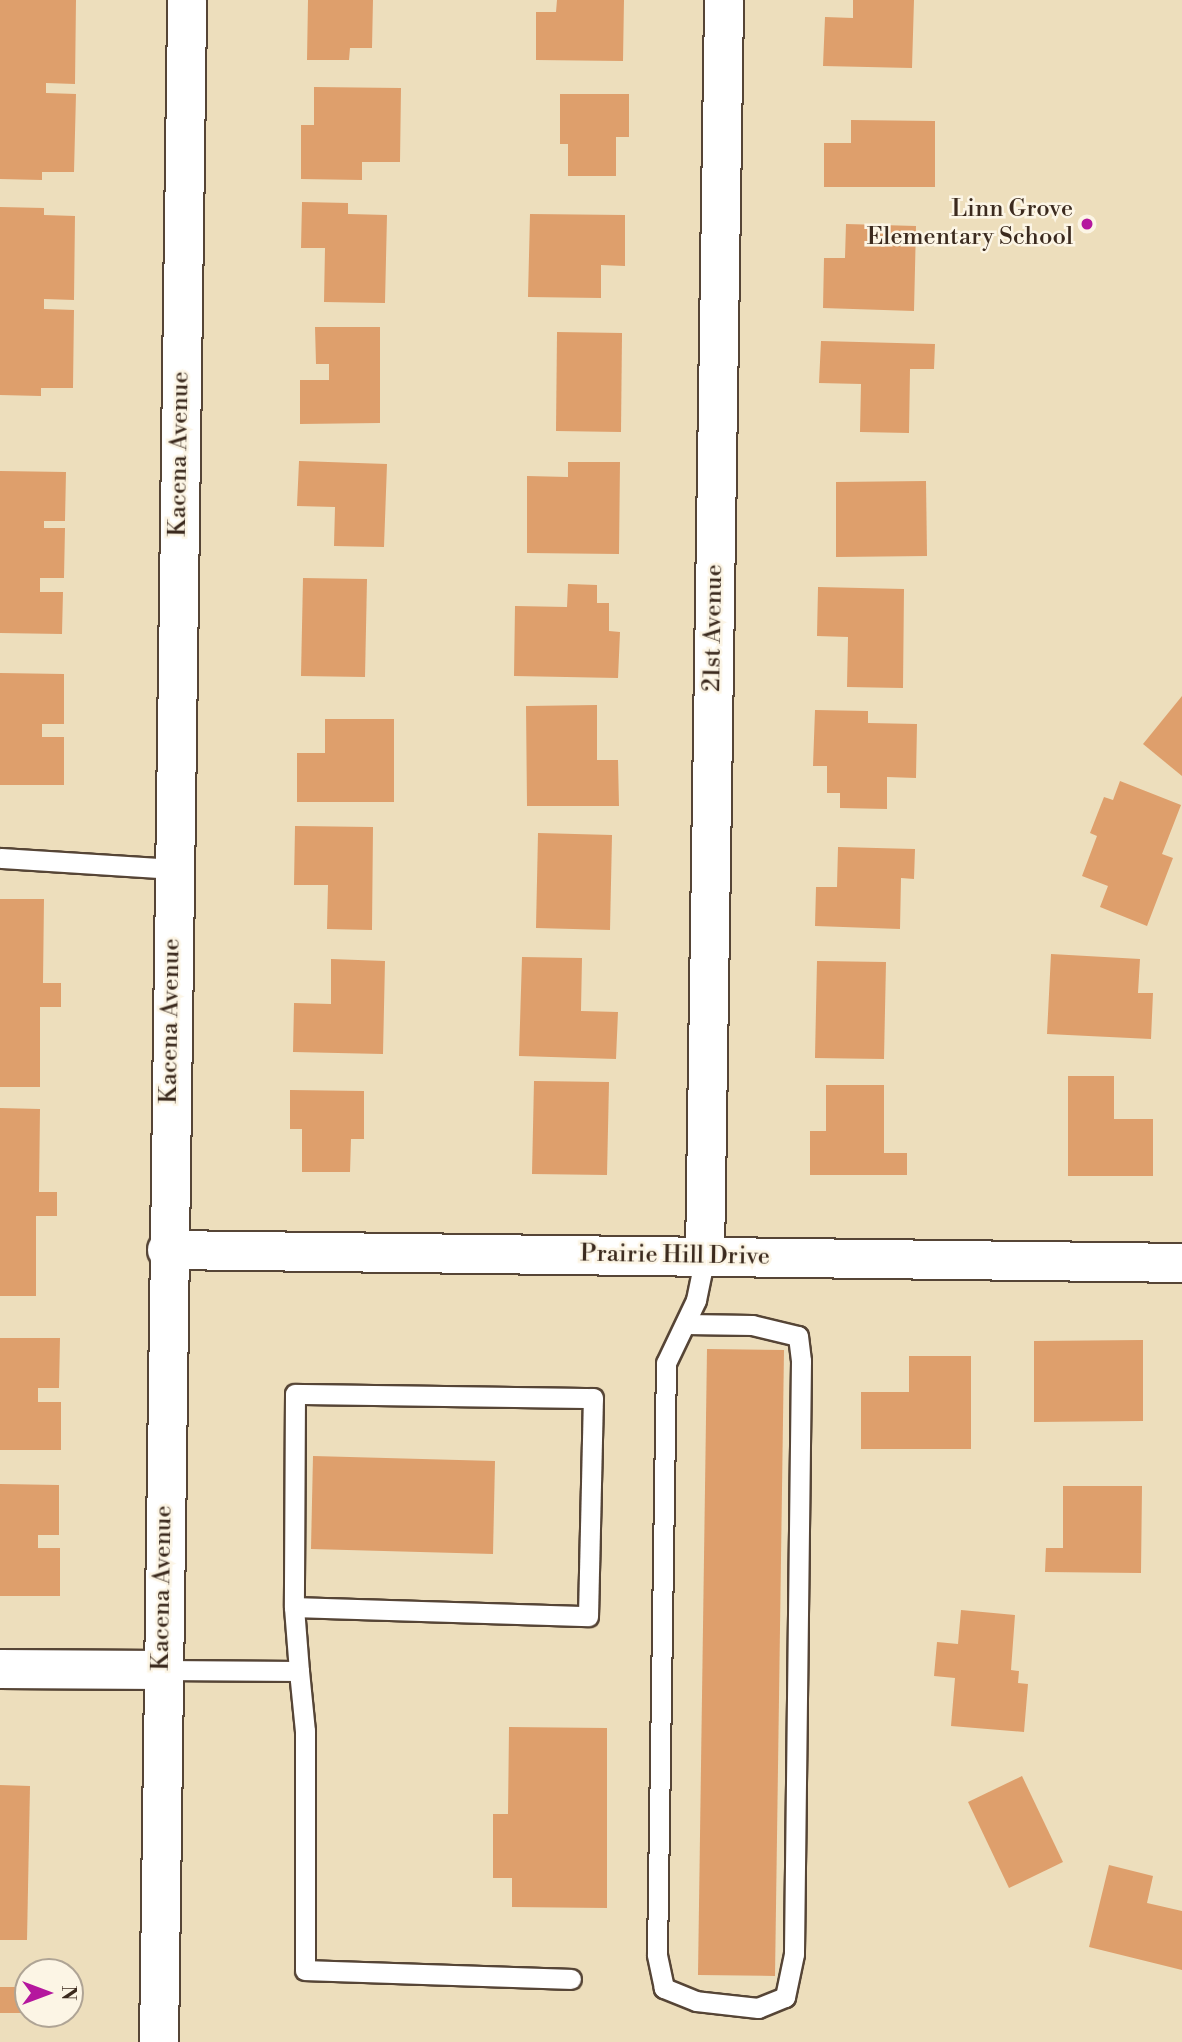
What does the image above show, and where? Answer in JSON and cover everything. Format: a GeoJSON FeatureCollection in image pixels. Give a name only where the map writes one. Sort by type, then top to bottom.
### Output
{"type":"FeatureCollection","features":[{"type":"Feature","properties":{"kind":"street","name":"Kacena Avenue"},"geometry":{"type":"LineString","coordinates":[[159,2042],[161,1670],[187,0]]}},
{"type":"Feature","properties":{"kind":"street","name":"21st Avenue"},"geometry":{"type":"LineString","coordinates":[[705,1256],[724,0]]}},
{"type":"Feature","properties":{"kind":"street","name":"Prairie Hill Drive"},"geometry":{"type":"LineString","coordinates":[[167,1250],[1182,1263]]}},
{"type":"Feature","properties":{"kind":"street"},"geometry":{"type":"LineString","coordinates":[[0,1668],[161,1670]]}},
{"type":"Feature","properties":{"kind":"lane"},"geometry":{"type":"LineString","coordinates":[[0,858],[173,869]]}},
{"type":"Feature","properties":{"kind":"lane"},"geometry":{"type":"LineString","coordinates":[[686,1324],[752,1325],[798,1336],[801,1361],[794,1954],[785,1997],[758,2008],[696,2001],[664,1988],[657,1954],[666,1363],[686,1324],[705,1256]]}},
{"type":"Feature","properties":{"kind":"lane"},"geometry":{"type":"LineString","coordinates":[[293,1607],[588,1616],[593,1398],[295,1394],[293,1607],[305,1731],[305,1970],[571,1979]]}},
{"type":"Feature","properties":{"kind":"lane"},"geometry":{"type":"LineString","coordinates":[[161,1670],[299,1671]]}},
{"type":"Feature","properties":{"kind":"building"},"geometry":{"type":"Polygon","coordinates":[[[0,0],[76,0],[75,84],[46,83],[46,93],[76,94],[74,172],[42,172],[42,180],[0,179],[0,0]]]}},
{"type":"Feature","properties":{"kind":"building"},"geometry":{"type":"Polygon","coordinates":[[[308,0],[373,0],[372,48],[350,48],[349,60],[307,60],[308,0]]]}},
{"type":"Feature","properties":{"kind":"building"},"geometry":{"type":"Polygon","coordinates":[[[557,0],[624,0],[623,61],[536,60],[536,12],[556,12],[557,0]]]}},
{"type":"Feature","properties":{"kind":"building"},"geometry":{"type":"Polygon","coordinates":[[[853,0],[914,0],[912,68],[823,66],[825,17],[853,18],[853,0]]]}},
{"type":"Feature","properties":{"kind":"building"},"geometry":{"type":"Polygon","coordinates":[[[314,87],[401,88],[400,162],[362,162],[362,180],[301,179],[301,125],[314,125],[314,87]]]}},
{"type":"Feature","properties":{"kind":"building"},"geometry":{"type":"Polygon","coordinates":[[[560,94],[629,94],[629,137],[616,137],[616,176],[568,176],[568,144],[560,144],[560,94]]]}},
{"type":"Feature","properties":{"kind":"building"},"geometry":{"type":"Polygon","coordinates":[[[851,120],[935,121],[935,187],[824,187],[824,143],[851,143],[851,120]]]}},
{"type":"Feature","properties":{"kind":"building"},"geometry":{"type":"Polygon","coordinates":[[[302,202],[348,203],[348,214],[387,215],[385,303],[324,302],[325,248],[301,248],[302,202]]]}},
{"type":"Feature","properties":{"kind":"building"},"geometry":{"type":"Polygon","coordinates":[[[0,207],[44,208],[44,215],[75,216],[74,300],[44,299],[44,309],[74,310],[73,388],[41,388],[41,396],[0,395],[0,207]]]}},
{"type":"Feature","properties":{"kind":"building"},"geometry":{"type":"Polygon","coordinates":[[[530,214],[625,215],[625,266],[601,265],[601,298],[528,297],[530,214]]]}},
{"type":"Feature","properties":{"kind":"building"},"geometry":{"type":"Polygon","coordinates":[[[846,224],[916,226],[914,311],[823,308],[824,258],[845,258],[846,224]]]}},
{"type":"Feature","properties":{"kind":"building"},"geometry":{"type":"Polygon","coordinates":[[[315,327],[380,327],[380,423],[300,424],[300,380],[329,380],[329,364],[316,364],[315,327]]]}},
{"type":"Feature","properties":{"kind":"building"},"geometry":{"type":"Polygon","coordinates":[[[557,332],[622,333],[621,432],[556,431],[557,332]]]}},
{"type":"Feature","properties":{"kind":"building"},"geometry":{"type":"Polygon","coordinates":[[[821,341],[935,344],[934,369],[910,369],[909,433],[860,432],[861,384],[819,383],[821,341]]]}},
{"type":"Feature","properties":{"kind":"building"},"geometry":{"type":"Polygon","coordinates":[[[299,461],[387,464],[384,547],[334,546],[335,507],[297,506],[299,461]]]}},
{"type":"Feature","properties":{"kind":"building"},"geometry":{"type":"Polygon","coordinates":[[[568,462],[620,462],[619,554],[527,553],[527,476],[568,477],[568,462]]]}},
{"type":"Feature","properties":{"kind":"building"},"geometry":{"type":"Polygon","coordinates":[[[0,471],[66,472],[65,521],[44,521],[44,528],[65,528],[64,578],[40,578],[40,592],[63,592],[62,634],[0,633],[0,471]]]}},
{"type":"Feature","properties":{"kind":"building"},"geometry":{"type":"Polygon","coordinates":[[[926,481],[927,556],[836,557],[836,482],[926,481]]]}},
{"type":"Feature","properties":{"kind":"building"},"geometry":{"type":"Polygon","coordinates":[[[303,578],[367,579],[365,677],[301,676],[303,578]]]}},
{"type":"Feature","properties":{"kind":"building"},"geometry":{"type":"Polygon","coordinates":[[[568,584],[597,585],[597,603],[609,603],[609,631],[620,632],[618,678],[514,676],[515,606],[567,607],[568,584]]]}},
{"type":"Feature","properties":{"kind":"building"},"geometry":{"type":"Polygon","coordinates":[[[818,587],[904,589],[903,688],[847,687],[848,637],[817,636],[818,587]]]}},
{"type":"Feature","properties":{"kind":"building"},"geometry":{"type":"Polygon","coordinates":[[[0,673],[64,674],[64,724],[42,724],[42,737],[64,737],[64,785],[0,785],[0,673]]]}},
{"type":"Feature","properties":{"kind":"building"},"geometry":{"type":"Polygon","coordinates":[[[1182,696],[1182,776],[1143,744],[1182,696]]]}},
{"type":"Feature","properties":{"kind":"building"},"geometry":{"type":"Polygon","coordinates":[[[597,705],[597,760],[618,760],[619,806],[527,806],[526,706],[597,705]]]}},
{"type":"Feature","properties":{"kind":"building"},"geometry":{"type":"Polygon","coordinates":[[[815,710],[868,711],[868,723],[917,724],[916,778],[887,777],[887,809],[840,808],[840,793],[827,793],[827,766],[813,766],[815,710]]]}},
{"type":"Feature","properties":{"kind":"building"},"geometry":{"type":"Polygon","coordinates":[[[325,719],[394,719],[394,802],[297,802],[297,753],[325,753],[325,719]]]}},
{"type":"Feature","properties":{"kind":"building"},"geometry":{"type":"Polygon","coordinates":[[[1120,781],[1181,805],[1162,854],[1173,858],[1147,926],[1100,907],[1108,886],[1082,876],[1097,836],[1090,833],[1104,797],[1113,800],[1120,781]]]}},
{"type":"Feature","properties":{"kind":"building"},"geometry":{"type":"Polygon","coordinates":[[[295,826],[373,827],[372,930],[327,929],[328,885],[294,885],[295,826]]]}},
{"type":"Feature","properties":{"kind":"building"},"geometry":{"type":"Polygon","coordinates":[[[538,833],[612,835],[610,930],[536,928],[538,833]]]}},
{"type":"Feature","properties":{"kind":"building"},"geometry":{"type":"Polygon","coordinates":[[[838,847],[915,849],[914,879],[901,878],[900,929],[815,926],[816,887],[837,887],[838,847]]]}},
{"type":"Feature","properties":{"kind":"building"},"geometry":{"type":"Polygon","coordinates":[[[0,899],[44,899],[43,983],[61,983],[61,1007],[40,1007],[40,1087],[0,1087],[0,899]]]}},
{"type":"Feature","properties":{"kind":"building"},"geometry":{"type":"Polygon","coordinates":[[[1051,954],[1140,959],[1138,993],[1153,993],[1151,1039],[1047,1034],[1051,954]]]}},
{"type":"Feature","properties":{"kind":"building"},"geometry":{"type":"Polygon","coordinates":[[[522,957],[582,958],[581,1011],[618,1012],[616,1059],[519,1056],[522,957]]]}},
{"type":"Feature","properties":{"kind":"building"},"geometry":{"type":"Polygon","coordinates":[[[331,959],[385,961],[383,1054],[293,1052],[294,1003],[331,1004],[331,959]]]}},
{"type":"Feature","properties":{"kind":"building"},"geometry":{"type":"Polygon","coordinates":[[[817,961],[886,962],[884,1059],[815,1058],[817,961]]]}},
{"type":"Feature","properties":{"kind":"building"},"geometry":{"type":"Polygon","coordinates":[[[1068,1076],[1114,1076],[1114,1119],[1153,1119],[1153,1176],[1068,1176],[1068,1076]]]}},
{"type":"Feature","properties":{"kind":"building"},"geometry":{"type":"Polygon","coordinates":[[[534,1081],[609,1082],[607,1175],[532,1174],[534,1081]]]}},
{"type":"Feature","properties":{"kind":"building"},"geometry":{"type":"Polygon","coordinates":[[[826,1085],[884,1085],[884,1153],[907,1153],[907,1175],[810,1175],[810,1131],[826,1131],[826,1085]]]}},
{"type":"Feature","properties":{"kind":"building"},"geometry":{"type":"Polygon","coordinates":[[[290,1090],[364,1091],[364,1139],[351,1139],[350,1172],[302,1172],[302,1129],[290,1129],[290,1090]]]}},
{"type":"Feature","properties":{"kind":"building"},"geometry":{"type":"Polygon","coordinates":[[[0,1108],[40,1109],[39,1192],[57,1192],[57,1216],[36,1216],[36,1296],[0,1296],[0,1108]]]}},
{"type":"Feature","properties":{"kind":"building"},"geometry":{"type":"Polygon","coordinates":[[[0,1338],[60,1338],[59,1388],[38,1388],[38,1402],[61,1402],[61,1450],[0,1450],[0,1338]]]}},
{"type":"Feature","properties":{"kind":"building"},"geometry":{"type":"Polygon","coordinates":[[[1143,1340],[1143,1421],[1034,1422],[1034,1341],[1143,1340]]]}},
{"type":"Feature","properties":{"kind":"building"},"geometry":{"type":"Polygon","coordinates":[[[707,1349],[784,1350],[775,1976],[698,1975],[707,1349]]]}},
{"type":"Feature","properties":{"kind":"building"},"geometry":{"type":"Polygon","coordinates":[[[909,1356],[971,1356],[971,1449],[861,1449],[861,1392],[909,1392],[909,1356]]]}},
{"type":"Feature","properties":{"kind":"building"},"geometry":{"type":"Polygon","coordinates":[[[313,1456],[495,1461],[493,1554],[311,1549],[313,1456]]]}},
{"type":"Feature","properties":{"kind":"building"},"geometry":{"type":"Polygon","coordinates":[[[0,1484],[59,1485],[59,1535],[38,1535],[38,1548],[60,1548],[60,1596],[0,1596],[0,1484]]]}},
{"type":"Feature","properties":{"kind":"building"},"geometry":{"type":"Polygon","coordinates":[[[1063,1486],[1142,1486],[1141,1573],[1045,1572],[1046,1548],[1063,1548],[1063,1486]]]}},
{"type":"Feature","properties":{"kind":"building"},"geometry":{"type":"Polygon","coordinates":[[[961,1610],[1015,1615],[1011,1670],[1019,1671],[1018,1683],[1028,1684],[1024,1732],[951,1726],[955,1678],[934,1676],[937,1642],[958,1644],[961,1610]]]}},
{"type":"Feature","properties":{"kind":"building"},"geometry":{"type":"Polygon","coordinates":[[[509,1727],[607,1728],[607,1908],[512,1907],[512,1878],[493,1878],[493,1814],[508,1814],[509,1727]]]}},
{"type":"Feature","properties":{"kind":"building"},"geometry":{"type":"Polygon","coordinates":[[[1022,1776],[1063,1862],[1009,1888],[968,1802],[1022,1776]]]}},
{"type":"Feature","properties":{"kind":"building"},"geometry":{"type":"Polygon","coordinates":[[[0,1785],[30,1786],[27,1940],[0,1940],[0,1785]]]}},
{"type":"Feature","properties":{"kind":"building"},"geometry":{"type":"Polygon","coordinates":[[[1109,1865],[1153,1876],[1147,1903],[1182,1911],[1182,1970],[1089,1947],[1109,1865]]]}},
{"type":"Feature","properties":{"kind":"building"},"geometry":{"type":"Polygon","coordinates":[[[0,1987],[14,1987],[14,2013],[0,2013],[0,1987]]]}},
{"type":"Feature","properties":{"kind":"place","name":"Linn Grove Elementary School"},"geometry":{"type":"Point","coordinates":[1087,224]}}]}
